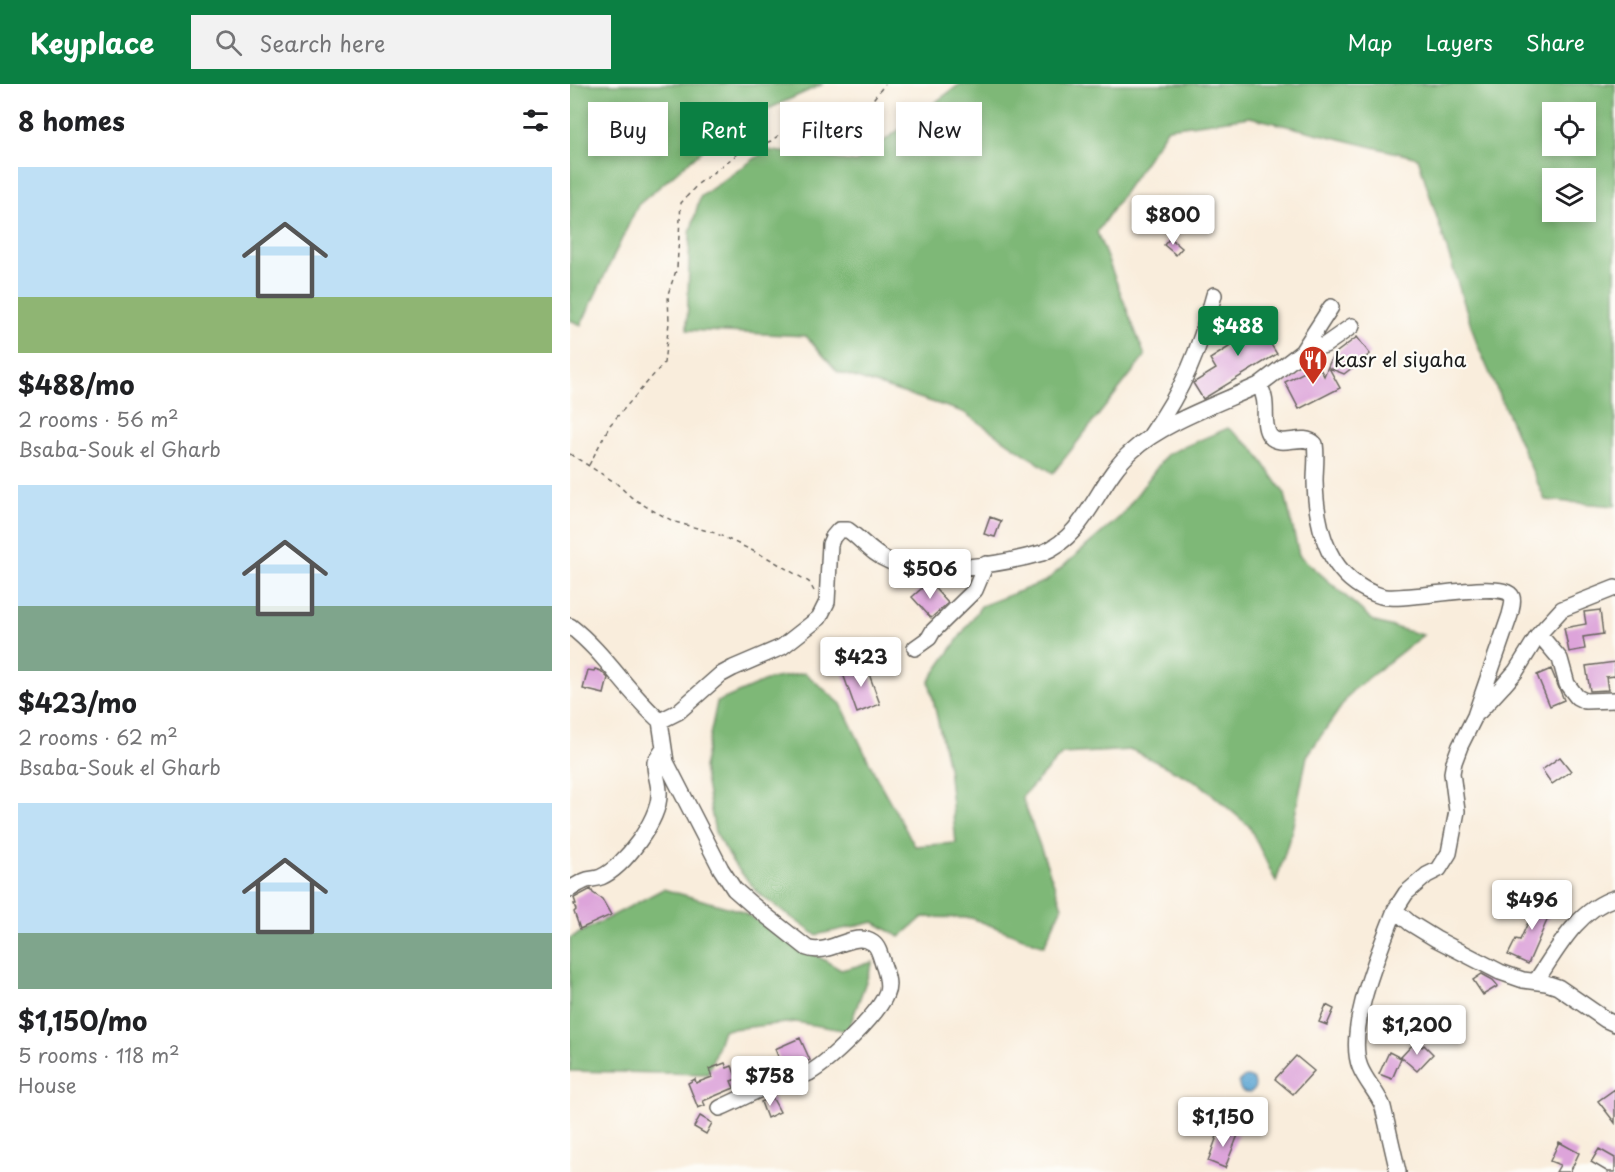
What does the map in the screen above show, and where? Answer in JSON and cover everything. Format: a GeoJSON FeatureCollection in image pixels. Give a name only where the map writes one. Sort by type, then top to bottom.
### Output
{"type":"FeatureCollection","features":[{"type":"Feature","properties":{"kind":"street"},"geometry":{"type":"LineString","coordinates":[[1149,437],[1173,403],[1194,360],[1214,295]]}},
{"type":"Feature","properties":{"kind":"street"},"geometry":{"type":"LineString","coordinates":[[660,721],[678,712],[726,671],[782,647],[810,626],[824,610],[829,592],[830,544],[839,530],[848,530],[881,557],[900,565],[926,568],[986,564],[1042,553],[1062,543],[1092,506],[1113,470],[1132,450],[1149,437],[1259,385],[1302,352],[1331,307]]}},
{"type":"Feature","properties":{"kind":"street"},"geometry":{"type":"LineString","coordinates":[[1302,352],[1325,345],[1352,326]]}},
{"type":"Feature","properties":{"kind":"street"},"geometry":{"type":"LineString","coordinates":[[1259,385],[1265,396],[1266,428],[1272,438],[1276,441],[1304,439],[1316,444],[1317,504],[1322,536],[1335,561],[1354,582],[1385,597],[1408,598],[1482,589],[1504,591],[1512,595],[1510,615],[1475,716],[1454,762],[1452,773],[1457,810],[1449,853],[1439,868],[1406,893],[1395,910],[1368,988],[1357,1033],[1356,1047],[1360,1067],[1383,1107],[1398,1172]]}},
{"type":"Feature","properties":{"kind":"street"},"geometry":{"type":"LineString","coordinates":[[915,648],[929,638],[933,631],[975,590],[986,564]]}},
{"type":"Feature","properties":{"kind":"street"},"geometry":{"type":"LineString","coordinates":[[1475,716],[1516,671],[1539,634],[1562,609],[1615,588]]}},
{"type":"Feature","properties":{"kind":"street"},"geometry":{"type":"LineString","coordinates":[[570,626],[591,644],[637,699],[660,721],[666,762],[704,839],[734,889],[807,948],[821,951],[862,939],[871,941],[876,946],[886,974],[888,985],[886,994],[863,1026],[846,1044],[809,1073],[720,1108]]}},
{"type":"Feature","properties":{"kind":"street"},"geometry":{"type":"LineString","coordinates":[[1539,634],[1560,659],[1567,684],[1577,697],[1585,700],[1615,700]]}},
{"type":"Feature","properties":{"kind":"street"},"geometry":{"type":"LineString","coordinates":[[570,889],[587,880],[600,878],[612,870],[650,825],[658,804],[659,794],[655,762],[663,750]]}},
{"type":"Feature","properties":{"kind":"street"},"geometry":{"type":"LineString","coordinates":[[1536,981],[1586,912],[1599,903],[1615,898]]}},
{"type":"Feature","properties":{"kind":"street"},"geometry":{"type":"LineString","coordinates":[[1395,910],[1410,923],[1436,939],[1500,972],[1523,980],[1558,987],[1615,1024]]}},
{"type":"Feature","properties":{"kind":"path"},"geometry":{"type":"LineString","coordinates":[[589,465],[610,426],[664,363],[669,323],[668,294],[679,256],[681,203],[698,184],[739,153],[771,141],[787,129],[872,102],[885,84]]}},
{"type":"Feature","properties":{"kind":"path"},"geometry":{"type":"LineString","coordinates":[[570,454],[616,483],[631,497],[675,522],[715,532],[792,570],[809,582],[824,610]]}},
{"type":"Feature","properties":{"kind":"green space"},"geometry":{"type":"Polygon","coordinates":[[[570,84],[823,84],[768,109],[768,102],[680,102],[680,156],[696,156],[638,205],[581,325],[570,320],[570,84]]]}},
{"type":"Feature","properties":{"kind":"green space"},"geometry":{"type":"Polygon","coordinates":[[[960,84],[1615,84],[1615,506],[1545,500],[1477,344],[1418,158],[1250,117],[1168,128],[1097,232],[1145,356],[1053,473],[963,412],[838,372],[806,336],[687,330],[690,233],[700,197],[758,156],[768,156],[768,150],[780,152],[780,156],[812,156],[856,162],[864,156],[884,156],[884,141],[896,132],[896,156],[982,156],[982,102],[936,102],[960,84]]]}},
{"type":"Feature","properties":{"kind":"green space"},"geometry":{"type":"Polygon","coordinates":[[[1228,428],[1253,448],[1285,494],[1299,555],[1375,622],[1423,635],[1352,691],[1307,756],[1292,830],[1276,882],[1249,826],[1199,783],[1132,750],[1062,754],[1022,797],[1062,906],[1044,946],[971,918],[923,917],[900,937],[874,922],[816,935],[760,895],[734,864],[715,832],[703,768],[717,702],[770,679],[805,673],[841,704],[877,778],[915,846],[956,843],[948,767],[929,681],[981,606],[1046,581],[1121,516],[1167,454],[1228,428]]]}},
{"type":"Feature","properties":{"kind":"green space"},"geometry":{"type":"Polygon","coordinates":[[[663,889],[741,911],[841,970],[873,962],[848,1031],[795,1022],[723,1030],[708,1074],[570,1071],[570,938],[663,889]]]}},
{"type":"Feature","properties":{"kind":"water"},"geometry":{"type":"Polygon","coordinates":[[[1247,1077],[1255,1085],[1247,1093],[1239,1085],[1247,1077]]]}},
{"type":"Feature","properties":{"kind":"building"},"geometry":{"type":"Polygon","coordinates":[[[1170,238],[1182,248],[1176,255],[1164,245],[1170,238]]]}},
{"type":"Feature","properties":{"kind":"building"},"geometry":{"type":"Polygon","coordinates":[[[1266,313],[1267,323],[1258,324],[1277,354],[1203,399],[1193,383],[1216,369],[1210,359],[1243,338],[1241,317],[1266,313]]]}},
{"type":"Feature","properties":{"kind":"building"},"geometry":{"type":"Polygon","coordinates":[[[1218,317],[1228,321],[1220,339],[1212,336],[1218,317]]]}},
{"type":"Feature","properties":{"kind":"building","name":"kasr el siyaha"},"geometry":{"type":"Polygon","coordinates":[[[1357,337],[1370,354],[1344,374],[1329,368],[1340,388],[1299,409],[1285,382],[1318,365],[1324,376],[1333,355],[1357,337]]]}},
{"type":"Feature","properties":{"kind":"building"},"geometry":{"type":"Polygon","coordinates":[[[990,517],[1001,521],[995,537],[984,534],[990,517]]]}},
{"type":"Feature","properties":{"kind":"building"},"geometry":{"type":"Polygon","coordinates":[[[929,582],[948,603],[931,618],[912,597],[929,582]]]}},
{"type":"Feature","properties":{"kind":"building"},"geometry":{"type":"Polygon","coordinates":[[[1600,610],[1603,634],[1583,637],[1585,649],[1569,652],[1564,628],[1586,624],[1584,612],[1600,610]]]}},
{"type":"Feature","properties":{"kind":"building"},"geometry":{"type":"Polygon","coordinates":[[[1615,662],[1615,676],[1606,677],[1608,690],[1590,691],[1586,666],[1615,662]]]}},
{"type":"Feature","properties":{"kind":"building"},"geometry":{"type":"Polygon","coordinates":[[[865,663],[880,704],[857,713],[842,671],[865,663]]]}},
{"type":"Feature","properties":{"kind":"building"},"geometry":{"type":"Polygon","coordinates":[[[595,669],[608,678],[604,694],[583,689],[588,670],[594,671],[595,669]]]}},
{"type":"Feature","properties":{"kind":"building"},"geometry":{"type":"Polygon","coordinates":[[[1551,669],[1564,700],[1550,706],[1537,675],[1551,669]]]}},
{"type":"Feature","properties":{"kind":"building"},"geometry":{"type":"Polygon","coordinates":[[[1560,757],[1571,771],[1552,784],[1542,770],[1560,757]]]}},
{"type":"Feature","properties":{"kind":"building"},"geometry":{"type":"Polygon","coordinates":[[[591,889],[602,899],[611,915],[580,929],[574,912],[576,910],[574,904],[576,904],[574,898],[591,889]]]}},
{"type":"Feature","properties":{"kind":"building"},"geometry":{"type":"Polygon","coordinates":[[[1540,896],[1555,902],[1528,964],[1508,955],[1516,939],[1520,940],[1540,896]]]}},
{"type":"Feature","properties":{"kind":"building"},"geometry":{"type":"Polygon","coordinates":[[[1482,974],[1498,986],[1483,995],[1473,980],[1482,974]]]}},
{"type":"Feature","properties":{"kind":"building"},"geometry":{"type":"Polygon","coordinates":[[[1326,1005],[1334,1009],[1327,1025],[1319,1022],[1326,1005]]]}},
{"type":"Feature","properties":{"kind":"building"},"geometry":{"type":"Polygon","coordinates":[[[800,1038],[810,1060],[784,1071],[775,1049],[800,1038]]]}},
{"type":"Feature","properties":{"kind":"building"},"geometry":{"type":"Polygon","coordinates":[[[1416,1041],[1433,1054],[1417,1071],[1401,1057],[1416,1041]]]}},
{"type":"Feature","properties":{"kind":"building"},"geometry":{"type":"Polygon","coordinates":[[[1389,1052],[1401,1058],[1392,1079],[1379,1074],[1389,1052]]]}},
{"type":"Feature","properties":{"kind":"building"},"geometry":{"type":"Polygon","coordinates":[[[1296,1056],[1314,1071],[1293,1094],[1275,1079],[1296,1056]]]}},
{"type":"Feature","properties":{"kind":"building"},"geometry":{"type":"Polygon","coordinates":[[[725,1063],[727,1068],[732,1066],[737,1079],[731,1081],[734,1088],[703,1101],[705,1105],[698,1108],[688,1083],[695,1079],[696,1083],[712,1077],[709,1069],[725,1063]]]}},
{"type":"Feature","properties":{"kind":"building"},"geometry":{"type":"Polygon","coordinates":[[[1615,1089],[1615,1123],[1598,1101],[1615,1089]]]}},
{"type":"Feature","properties":{"kind":"building"},"geometry":{"type":"Polygon","coordinates":[[[772,1097],[780,1112],[767,1118],[761,1102],[772,1097]]]}},
{"type":"Feature","properties":{"kind":"building"},"geometry":{"type":"Polygon","coordinates":[[[700,1116],[712,1123],[706,1134],[694,1127],[700,1116]]]}},
{"type":"Feature","properties":{"kind":"building"},"geometry":{"type":"Polygon","coordinates":[[[1220,1128],[1238,1135],[1225,1168],[1208,1161],[1220,1128]]]}},
{"type":"Feature","properties":{"kind":"building"},"geometry":{"type":"Polygon","coordinates":[[[1559,1142],[1579,1153],[1570,1172],[1556,1172],[1560,1165],[1550,1161],[1559,1142]]]}},
{"type":"Feature","properties":{"kind":"building"},"geometry":{"type":"Polygon","coordinates":[[[1599,1149],[1615,1158],[1615,1172],[1608,1172],[1591,1162],[1599,1149]]]}},
{"type":"Feature","properties":{"kind":"place","name":"kasr el siyaha"},"geometry":{"type":"Point","coordinates":[1313,386]}}]}
